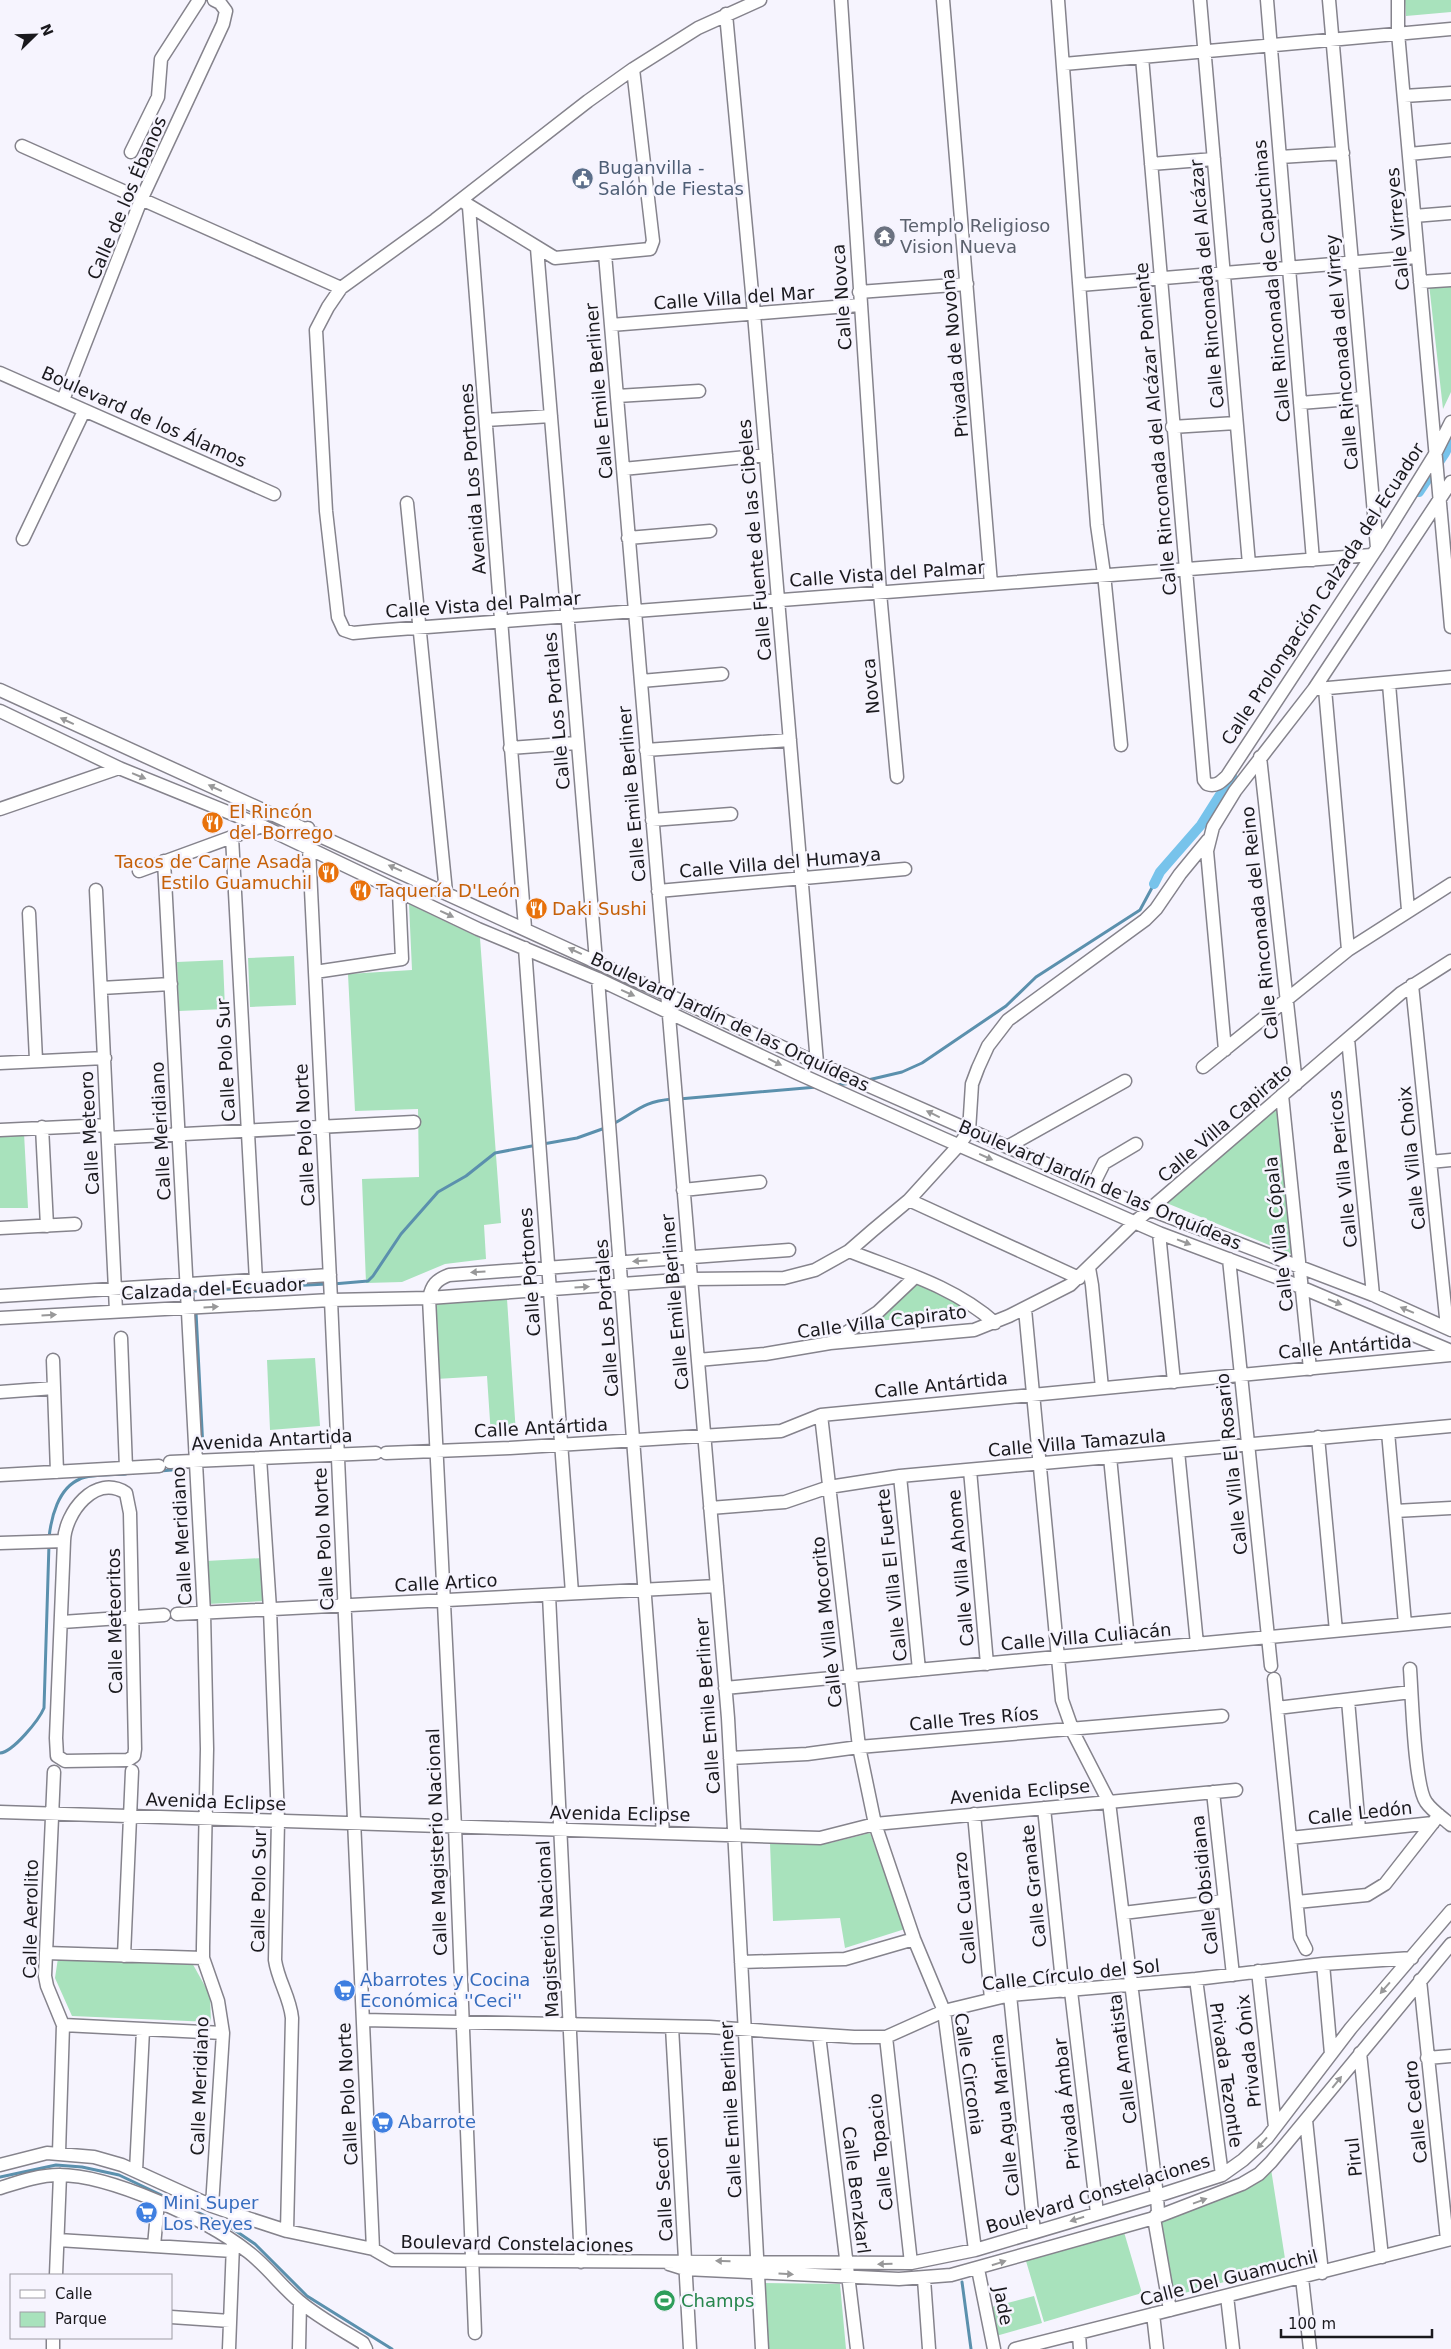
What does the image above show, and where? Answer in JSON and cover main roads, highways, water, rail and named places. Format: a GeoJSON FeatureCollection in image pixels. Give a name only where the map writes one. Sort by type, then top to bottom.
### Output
{"type":"FeatureCollection","features":[{"type":"Feature","properties":{"kind":"waterway"},"geometry":{"type":"LineString","coordinates":[[1419,492],[1445,453],[1451,440]]}},
{"type":"Feature","properties":{"kind":"waterway"},"geometry":{"type":"LineString","coordinates":[[1154,884],[1160,872],[1201,825],[1232,776]]}},
{"type":"Feature","properties":{"kind":"waterway"},"geometry":{"type":"LineString","coordinates":[[868,1080],[902,1072],[922,1063],[1006,1006],[1036,977],[1140,910],[1154,884]]}},
{"type":"Feature","properties":{"kind":"waterway"},"geometry":{"type":"LineString","coordinates":[[836,1085],[852,1083]]}},
{"type":"Feature","properties":{"kind":"waterway"},"geometry":{"type":"LineString","coordinates":[[679,1099],[817,1087]]}},
{"type":"Feature","properties":{"kind":"waterway"},"geometry":{"type":"LineString","coordinates":[[613,1124],[653,1102],[672,1099]]}},
{"type":"Feature","properties":{"kind":"waterway"},"geometry":{"type":"LineString","coordinates":[[543,1144],[577,1138],[605,1128]]}},
{"type":"Feature","properties":{"kind":"waterway"},"geometry":{"type":"LineString","coordinates":[[333,1284],[368,1281],[401,1234],[438,1192],[466,1176],[495,1153],[537,1145]]}},
{"type":"Feature","properties":{"kind":"waterway"},"geometry":{"type":"LineString","coordinates":[[195,1291],[327,1284]]}},
{"type":"Feature","properties":{"kind":"waterway"},"geometry":{"type":"LineString","coordinates":[[196,1312],[203,1449]]}},
{"type":"Feature","properties":{"kind":"waterway"},"geometry":{"type":"LineString","coordinates":[[160,1471],[184,1469]]}},
{"type":"Feature","properties":{"kind":"waterway"},"geometry":{"type":"LineString","coordinates":[[49,1538],[57,1504],[72,1483],[90,1476],[126,1474]]}},
{"type":"Feature","properties":{"kind":"waterway"},"geometry":{"type":"LineString","coordinates":[[0,1753],[12,1747],[18,1741],[31,1727],[44,1708],[49,1544]]}},
{"type":"Feature","properties":{"kind":"waterway"},"geometry":{"type":"LineString","coordinates":[[0,2177],[56,2165],[82,2167],[119,2175],[233,2229],[255,2244],[307,2296],[392,2349]]}},
{"type":"Feature","properties":{"kind":"waterway"},"geometry":{"type":"LineString","coordinates":[[962,2282],[971,2349]]}},
{"type":"Feature","properties":{"kind":"place","name":"Buganvilla - Salón de Fiestas"},"geometry":{"type":"Point","coordinates":[582,178]}},
{"type":"Feature","properties":{"kind":"place","name":"Templo Religioso Vision Nueva"},"geometry":{"type":"Point","coordinates":[884,236]}},
{"type":"Feature","properties":{"kind":"place","name":"El Rincón del Borrego"},"geometry":{"type":"Point","coordinates":[213,822]}},
{"type":"Feature","properties":{"kind":"place","name":"Tacos de Carne Asada Estilo Guamuchil"},"geometry":{"type":"Point","coordinates":[328,872]}},
{"type":"Feature","properties":{"kind":"place","name":"Taquería D'León"},"geometry":{"type":"Point","coordinates":[360,891]}},
{"type":"Feature","properties":{"kind":"place","name":"Daki Sushi"},"geometry":{"type":"Point","coordinates":[536,909]}},
{"type":"Feature","properties":{"kind":"place","name":"Abarrotes y Cocina Económica ''Ceci''"},"geometry":{"type":"Point","coordinates":[344,1990]}},
{"type":"Feature","properties":{"kind":"place","name":"Abarrote"},"geometry":{"type":"Point","coordinates":[382,2122]}},
{"type":"Feature","properties":{"kind":"place","name":"Mini Super Los Reyes"},"geometry":{"type":"Point","coordinates":[147,2213]}},
{"type":"Feature","properties":{"kind":"place","name":"Champs"},"geometry":{"type":"Point","coordinates":[665,2301]}}]}
